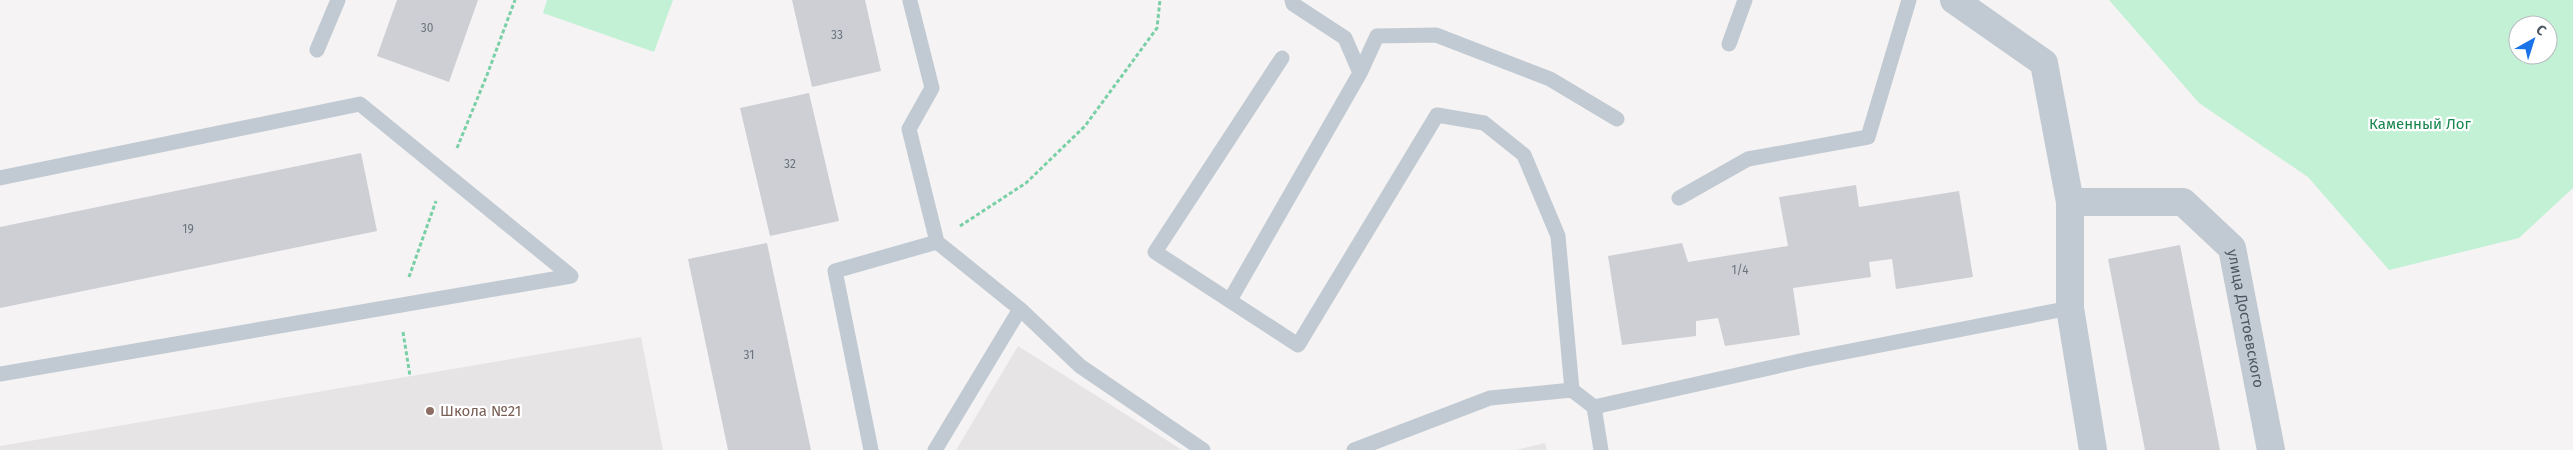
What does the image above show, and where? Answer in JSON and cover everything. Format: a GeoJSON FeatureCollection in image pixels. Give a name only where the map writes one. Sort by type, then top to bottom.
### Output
{"type":"FeatureCollection","features":[{"type":"Feature","properties":{"kind":"street"},"geometry":{"type":"LineString","coordinates":[[1954,0],[2044,63],[2070,202],[2070,308],[2093,450]]}},
{"type":"Feature","properties":{"kind":"street","name":"улица Достоевского"},"geometry":{"type":"LineString","coordinates":[[2070,202],[2184,202],[2232,248],[2271,450]]}},
{"type":"Feature","properties":{"kind":"lane"},"geometry":{"type":"LineString","coordinates":[[317,50],[338,0]]}},
{"type":"Feature","properties":{"kind":"lane"},"geometry":{"type":"LineString","coordinates":[[1292,0],[1293,4],[1345,38],[1360,73]]}},
{"type":"Feature","properties":{"kind":"lane"},"geometry":{"type":"LineString","coordinates":[[1729,44],[1745,0]]}},
{"type":"Feature","properties":{"kind":"lane"},"geometry":{"type":"LineString","coordinates":[[1679,198],[1748,159],[1868,137],[1909,0]]}},
{"type":"Feature","properties":{"kind":"lane"},"geometry":{"type":"LineString","coordinates":[[910,2],[932,88],[909,129],[937,242],[1020,310],[1080,366],[1203,450]]}},
{"type":"Feature","properties":{"kind":"lane"},"geometry":{"type":"LineString","coordinates":[[1230,300],[1360,73],[1377,36],[1436,35],[1550,79],[1617,119]]}},
{"type":"Feature","properties":{"kind":"lane"},"geometry":{"type":"LineString","coordinates":[[1282,58],[1155,252],[1298,345],[1437,116],[1484,123],[1524,154],[1558,236],[1572,390]]}},
{"type":"Feature","properties":{"kind":"lane"},"geometry":{"type":"LineString","coordinates":[[0,178],[360,104],[571,276],[0,374]]}},
{"type":"Feature","properties":{"kind":"lane"},"geometry":{"type":"LineString","coordinates":[[871,450],[835,271],[937,242]]}},
{"type":"Feature","properties":{"kind":"lane"},"geometry":{"type":"LineString","coordinates":[[1594,407],[1809,359],[2070,308]]}},
{"type":"Feature","properties":{"kind":"lane"},"geometry":{"type":"LineString","coordinates":[[935,450],[1020,310]]}},
{"type":"Feature","properties":{"kind":"lane"},"geometry":{"type":"LineString","coordinates":[[1354,450],[1490,398],[1572,390],[1594,407],[1601,450]]}},
{"type":"Feature","properties":{"kind":"path"},"geometry":{"type":"LineString","coordinates":[[937,242],[1026,183],[1085,126],[1157,28],[1160,0]]}},
{"type":"Feature","properties":{"kind":"shaded area","name":"Школа №21"},"geometry":{"type":"Polygon","coordinates":[[[641,337],[663,450],[0,450],[0,446],[641,337]]]}},
{"type":"Feature","properties":{"kind":"shaded area"},"geometry":{"type":"Polygon","coordinates":[[[1018,346],[1182,450],[956,450],[1018,346]]]}},
{"type":"Feature","properties":{"kind":"shaded area"},"geometry":{"type":"Polygon","coordinates":[[[1545,443],[1547,450],[1516,450],[1545,443]]]}},
{"type":"Feature","properties":{"kind":"green space"},"geometry":{"type":"Polygon","coordinates":[[[547,0],[673,0],[654,52],[543,13],[547,0]]]}},
{"type":"Feature","properties":{"kind":"green space","name":"Каменный Лог"},"geometry":{"type":"Polygon","coordinates":[[[2109,0],[2573,0],[2573,188],[2519,238],[2389,270],[2308,177],[2199,103],[2109,0]]]}},
{"type":"Feature","properties":{"kind":"building"},"geometry":{"type":"Polygon","coordinates":[[[397,0],[478,0],[449,82],[377,56],[397,0]]]}},
{"type":"Feature","properties":{"kind":"building"},"geometry":{"type":"Polygon","coordinates":[[[792,0],[865,0],[881,71],[812,87],[792,0]]]}},
{"type":"Feature","properties":{"kind":"building"},"geometry":{"type":"Polygon","coordinates":[[[809,93],[839,221],[770,236],[740,108],[809,93]]]}},
{"type":"Feature","properties":{"kind":"building"},"geometry":{"type":"Polygon","coordinates":[[[361,153],[377,231],[0,308],[0,227],[361,153]]]}},
{"type":"Feature","properties":{"kind":"building"},"geometry":{"type":"Polygon","coordinates":[[[1856,185],[1859,207],[1959,191],[1973,277],[1896,289],[1892,259],[1869,262],[1871,277],[1793,288],[1800,335],[1725,346],[1718,318],[1696,321],[1696,336],[1622,345],[1608,256],[1682,243],[1688,262],[1788,246],[1779,197],[1856,185]]]}},
{"type":"Feature","properties":{"kind":"building"},"geometry":{"type":"Polygon","coordinates":[[[767,243],[811,450],[728,450],[688,259],[767,243]]]}},
{"type":"Feature","properties":{"kind":"building"},"geometry":{"type":"Polygon","coordinates":[[[2180,245],[2220,450],[2145,450],[2108,259],[2180,245]]]}},
{"type":"Feature","properties":{"kind":"place","name":"Школа №21"},"geometry":{"type":"Point","coordinates":[430,411]}}]}
